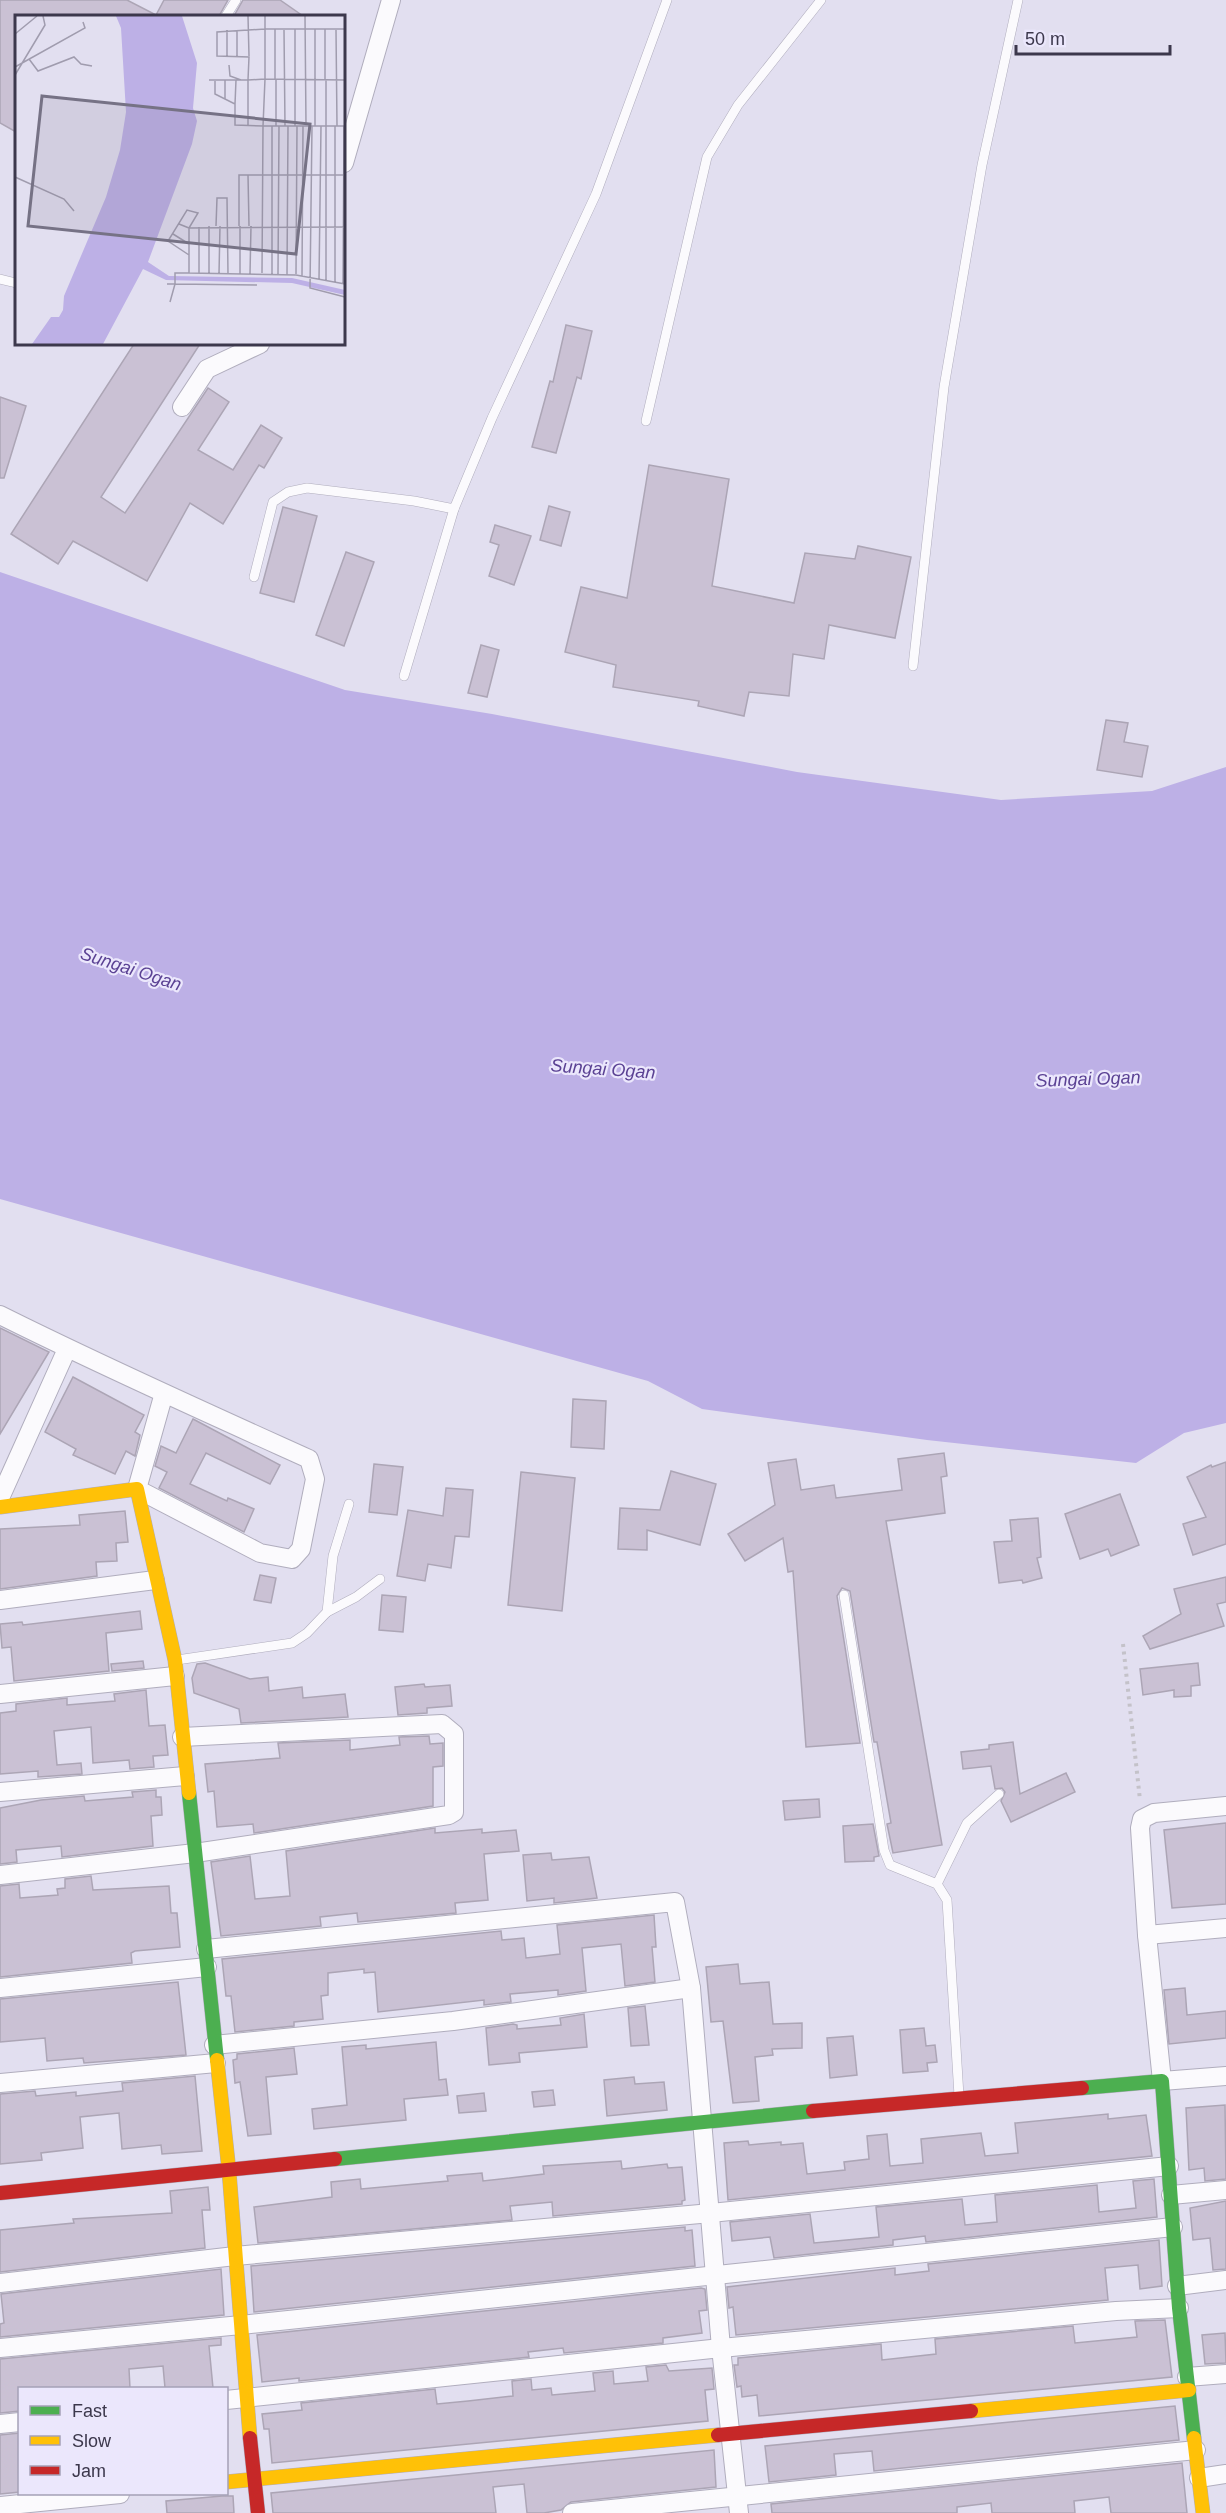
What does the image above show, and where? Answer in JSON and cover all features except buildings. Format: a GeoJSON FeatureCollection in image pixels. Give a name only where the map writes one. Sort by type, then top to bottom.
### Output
{"type":"FeatureCollection","features":[{"type":"Feature","properties":{"kind":"street"},"geometry":{"type":"LineString","coordinates":[[345,160],[392,0]]}},
{"type":"Feature","properties":{"kind":"street"},"geometry":{"type":"LineString","coordinates":[[182,407],[207,369],[258,345]]}},
{"type":"Feature","properties":{"kind":"street"},"geometry":{"type":"LineString","coordinates":[[0,1315],[67,1349],[309,1459],[315,1479],[301,1549],[292,1559],[260,1553],[137,1489],[0,1507]]}},
{"type":"Feature","properties":{"kind":"street"},"geometry":{"type":"LineString","coordinates":[[0,1498],[67,1349]]}},
{"type":"Feature","properties":{"kind":"street"},"geometry":{"type":"LineString","coordinates":[[164,1393],[137,1489],[175,1668],[229,2171],[245,2398],[258,2513]]}},
{"type":"Feature","properties":{"kind":"street"},"geometry":{"type":"LineString","coordinates":[[0,1600],[155,1580]]}},
{"type":"Feature","properties":{"kind":"street"},"geometry":{"type":"LineString","coordinates":[[0,1694],[175,1668]]}},
{"type":"Feature","properties":{"kind":"street"},"geometry":{"type":"LineString","coordinates":[[0,1875],[195,1853],[449,1815],[454,1812],[454,1734],[442,1724],[182,1737]]}},
{"type":"Feature","properties":{"kind":"street"},"geometry":{"type":"LineString","coordinates":[[0,1792],[185,1776]]}},
{"type":"Feature","properties":{"kind":"street"},"geometry":{"type":"LineString","coordinates":[[1203,2513],[1179,2308],[1140,1828],[1142,1819],[1154,1813],[1226,1806]]}},
{"type":"Feature","properties":{"kind":"street"},"geometry":{"type":"LineString","coordinates":[[0,1988],[206,1958],[670,1900],[677,1904],[691,1988],[704,2121],[721,2348],[738,2505]]}},
{"type":"Feature","properties":{"kind":"street"},"geometry":{"type":"LineString","coordinates":[[1147,1935],[1226,1928]]}},
{"type":"Feature","properties":{"kind":"street"},"geometry":{"type":"LineString","coordinates":[[0,2083],[691,1988]]}},
{"type":"Feature","properties":{"kind":"street"},"geometry":{"type":"LineString","coordinates":[[0,2193],[704,2121],[1226,2076]]}},
{"type":"Feature","properties":{"kind":"street"},"geometry":{"type":"LineString","coordinates":[[0,2283],[235,2256],[711,2213],[1169,2166]]}},
{"type":"Feature","properties":{"kind":"street"},"geometry":{"type":"LineString","coordinates":[[1171,2195],[1226,2190]]}},
{"type":"Feature","properties":{"kind":"street"},"geometry":{"type":"LineString","coordinates":[[0,2348],[241,2325],[1173,2227]]}},
{"type":"Feature","properties":{"kind":"street"},"geometry":{"type":"LineString","coordinates":[[1178,2286],[1226,2280]]}},
{"type":"Feature","properties":{"kind":"street"},"geometry":{"type":"LineString","coordinates":[[228,2400],[721,2348],[1116,2311],[1179,2308]]}},
{"type":"Feature","properties":{"kind":"street"},"geometry":{"type":"LineString","coordinates":[[228,2482],[730,2434],[1188,2384],[1226,2374]]}},
{"type":"Feature","properties":{"kind":"street"},"geometry":{"type":"LineString","coordinates":[[0,2424],[18,2422]]}},
{"type":"Feature","properties":{"kind":"street"},"geometry":{"type":"LineString","coordinates":[[572,2513],[738,2505],[1196,2450]]}},
{"type":"Feature","properties":{"kind":"street"},"geometry":{"type":"LineString","coordinates":[[1199,2478],[1226,2474]]}},
{"type":"Feature","properties":{"kind":"street"},"geometry":{"type":"LineString","coordinates":[[0,2506],[102,2495]]}},
{"type":"Feature","properties":{"kind":"lane"},"geometry":{"type":"LineString","coordinates":[[227,15],[236,0]]}},
{"type":"Feature","properties":{"kind":"lane"},"geometry":{"type":"LineString","coordinates":[[404,676],[454,509],[492,418],[596,194],[667,0]]}},
{"type":"Feature","properties":{"kind":"lane"},"geometry":{"type":"LineString","coordinates":[[646,421],[707,158],[738,105],[821,0]]}},
{"type":"Feature","properties":{"kind":"lane"},"geometry":{"type":"LineString","coordinates":[[914,666],[944,387],[982,165],[1018,0]]}},
{"type":"Feature","properties":{"kind":"lane"},"geometry":{"type":"LineString","coordinates":[[0,279],[15,283]]}},
{"type":"Feature","properties":{"kind":"lane"},"geometry":{"type":"LineString","coordinates":[[254,577],[273,502],[288,492],[306,488],[414,501],[454,509]]}},
{"type":"Feature","properties":{"kind":"lane"},"geometry":{"type":"LineString","coordinates":[[327,1612],[333,1556],[349,1503]]}},
{"type":"Feature","properties":{"kind":"lane"},"geometry":{"type":"LineString","coordinates":[[175,1668],[292,1643],[307,1633],[327,1612],[356,1597],[380,1579]]}},
{"type":"Feature","properties":{"kind":"lane"},"geometry":{"type":"LineString","coordinates":[[844,1595],[885,1850],[890,1864],[937,1884],[947,1900],[959,2098]]}},
{"type":"Feature","properties":{"kind":"lane"},"geometry":{"type":"LineString","coordinates":[[937,1884],[967,1823],[999,1794]]}},
{"type":"Feature","properties":{"kind":"path"},"geometry":{"type":"LineString","coordinates":[[1123,1644],[1142,1819]]}},
{"type":"Feature","properties":{"kind":"water","name":"Sungai Ogan"},"geometry":{"type":"Polygon","coordinates":[[[0,572],[345,690],[492,714],[797,772],[1001,800],[1152,791],[1226,767],[1226,1423],[1184,1433],[1136,1463],[927,1440],[702,1409],[648,1381],[0,1199],[0,572]]]}},
{"type":"Feature","properties":{"kind":"traffic: fast"},"geometry":{"type":"LineString","coordinates":[[189,1793],[217,2060]]}},
{"type":"Feature","properties":{"kind":"traffic: fast"},"geometry":{"type":"LineString","coordinates":[[1082,2088],[1162,2081],[1179,2308],[1194,2438]]}},
{"type":"Feature","properties":{"kind":"traffic: fast"},"geometry":{"type":"LineString","coordinates":[[335,2159],[813,2111]]}},
{"type":"Feature","properties":{"kind":"traffic: slow"},"geometry":{"type":"LineString","coordinates":[[0,1507],[137,1489],[175,1660],[189,1793]]}},
{"type":"Feature","properties":{"kind":"traffic: slow"},"geometry":{"type":"LineString","coordinates":[[217,2060],[229,2171],[250,2438]]}},
{"type":"Feature","properties":{"kind":"traffic: slow"},"geometry":{"type":"LineString","coordinates":[[971,2411],[1189,2390]]}},
{"type":"Feature","properties":{"kind":"traffic: slow"},"geometry":{"type":"LineString","coordinates":[[228,2482],[718,2435]]}},
{"type":"Feature","properties":{"kind":"traffic: slow"},"geometry":{"type":"LineString","coordinates":[[1194,2438],[1203,2513]]}},
{"type":"Feature","properties":{"kind":"traffic: jam"},"geometry":{"type":"LineString","coordinates":[[813,2111],[1082,2088]]}},
{"type":"Feature","properties":{"kind":"traffic: jam"},"geometry":{"type":"LineString","coordinates":[[0,2193],[335,2159]]}},
{"type":"Feature","properties":{"kind":"traffic: jam"},"geometry":{"type":"LineString","coordinates":[[718,2435],[971,2411]]}},
{"type":"Feature","properties":{"kind":"traffic: jam"},"geometry":{"type":"LineString","coordinates":[[250,2438],[258,2513]]}}]}
